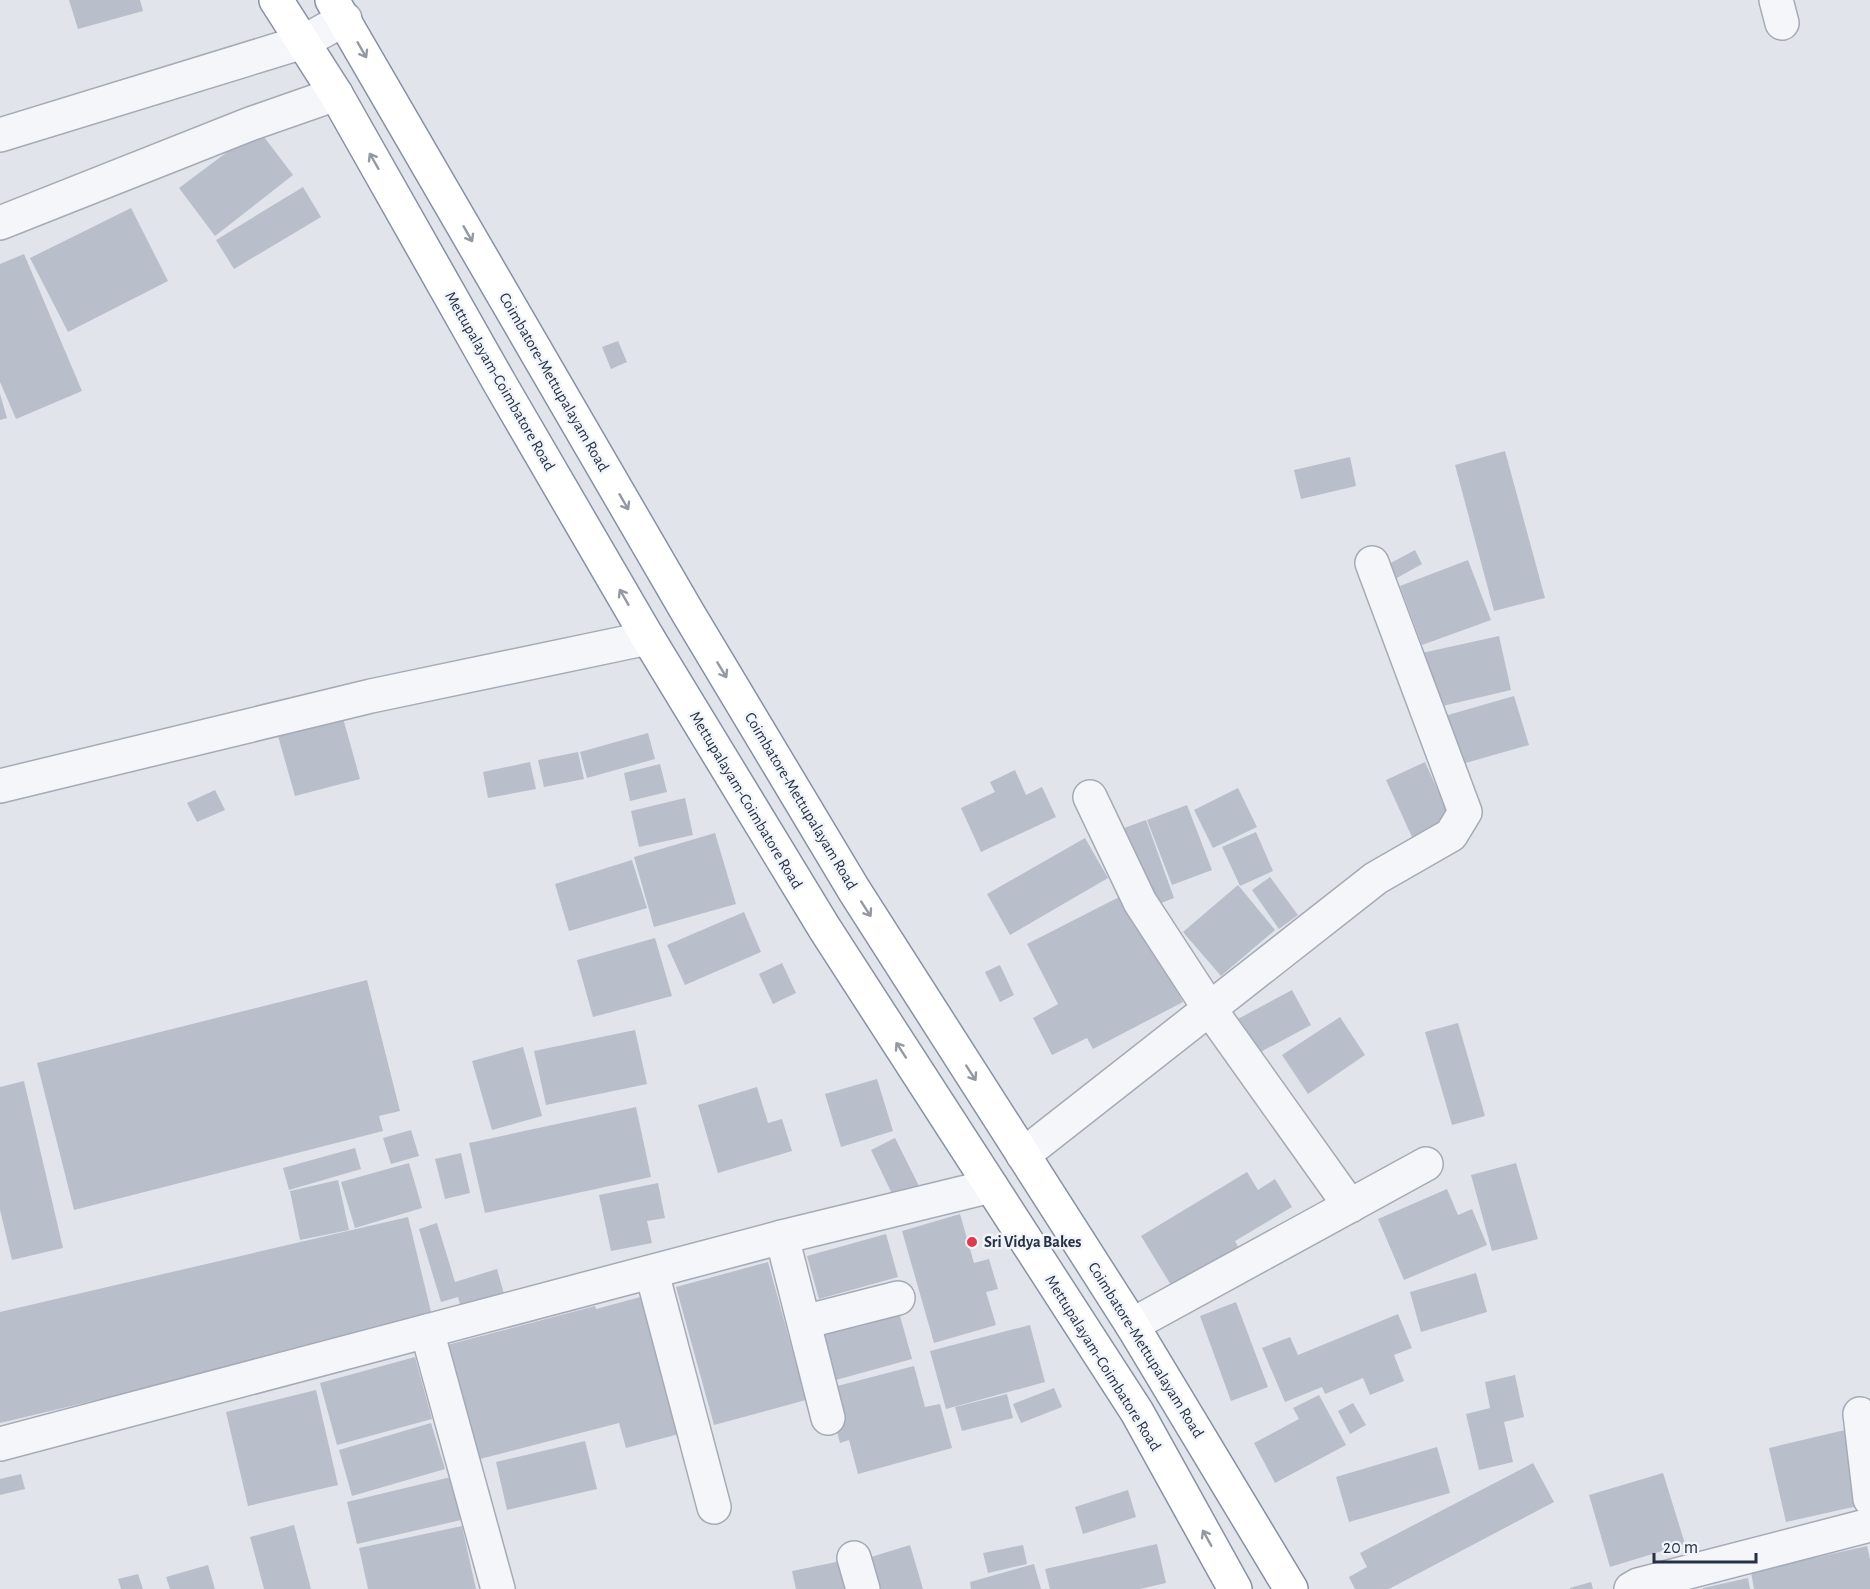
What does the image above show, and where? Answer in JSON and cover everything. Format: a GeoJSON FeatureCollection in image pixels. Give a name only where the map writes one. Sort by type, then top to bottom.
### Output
{"type":"FeatureCollection","features":[{"type":"Feature","properties":{"kind":"highway","name":"Mettupalayam-Coimbatore Road"},"geometry":{"type":"LineString","coordinates":[[276,0],[336,94],[499,382],[648,638],[825,929],[1137,1412],[1235,1589]]}},
{"type":"Feature","properties":{"kind":"highway","name":"Coimbatore-Mettupalayam Road"},"geometry":{"type":"LineString","coordinates":[[338,10],[688,613],[854,890],[1132,1325],[1291,1589]]}},
{"type":"Feature","properties":{"kind":"street"},"geometry":{"type":"LineString","coordinates":[[0,135],[303,42],[338,10]]}},
{"type":"Feature","properties":{"kind":"street"},"geometry":{"type":"LineString","coordinates":[[0,223],[250,124],[336,94]]}},
{"type":"Feature","properties":{"kind":"street"},"geometry":{"type":"LineString","coordinates":[[1023,1155],[1376,878],[1451,835],[1465,812],[1372,563]]}},
{"type":"Feature","properties":{"kind":"street"},"geometry":{"type":"LineString","coordinates":[[0,786],[371,696],[648,638]]}},
{"type":"Feature","properties":{"kind":"street"},"geometry":{"type":"LineString","coordinates":[[1090,796],[1140,902],[1209,1008],[1350,1206]]}},
{"type":"Feature","properties":{"kind":"street"},"geometry":{"type":"LineString","coordinates":[[1132,1325],[1426,1164]]}},
{"type":"Feature","properties":{"kind":"street"},"geometry":{"type":"LineString","coordinates":[[0,1444],[782,1237],[991,1186]]}},
{"type":"Feature","properties":{"kind":"street"},"geometry":{"type":"LineString","coordinates":[[782,1237],[828,1418]]}},
{"type":"Feature","properties":{"kind":"street"},"geometry":{"type":"LineString","coordinates":[[652,1273],[714,1507]]}},
{"type":"Feature","properties":{"kind":"street"},"geometry":{"type":"LineString","coordinates":[[804,1322],[898,1298]]}},
{"type":"Feature","properties":{"kind":"street"},"geometry":{"type":"LineString","coordinates":[[427,1331],[498,1589]]}},
{"type":"Feature","properties":{"kind":"street"},"geometry":{"type":"LineString","coordinates":[[1860,1414],[1870,1499]]}},
{"type":"Feature","properties":{"kind":"street"},"geometry":{"type":"LineString","coordinates":[[1631,1589],[1638,1585],[1870,1525]]}},
{"type":"Feature","properties":{"kind":"street"},"geometry":{"type":"LineString","coordinates":[[854,1558],[863,1589]]}},
{"type":"Feature","properties":{"kind":"building"},"geometry":{"type":"Polygon","coordinates":[[[69,0],[140,0],[143,11],[78,29],[69,0]]]}},
{"type":"Feature","properties":{"kind":"building"},"geometry":{"type":"Polygon","coordinates":[[[258,129],[293,175],[215,236],[179,188],[258,129]]]}},
{"type":"Feature","properties":{"kind":"building"},"geometry":{"type":"Polygon","coordinates":[[[303,187],[321,217],[234,269],[216,240],[303,187]]]}},
{"type":"Feature","properties":{"kind":"building"},"geometry":{"type":"Polygon","coordinates":[[[131,208],[168,281],[68,332],[30,258],[131,208]]]}},
{"type":"Feature","properties":{"kind":"building"},"geometry":{"type":"Polygon","coordinates":[[[24,254],[82,391],[16,419],[0,382],[0,264],[24,254]]]}},
{"type":"Feature","properties":{"kind":"building"},"geometry":{"type":"Polygon","coordinates":[[[618,341],[627,362],[611,369],[602,347],[618,341]]]}},
{"type":"Feature","properties":{"kind":"building"},"geometry":{"type":"Polygon","coordinates":[[[0,394],[7,418],[0,420],[0,394]]]}},
{"type":"Feature","properties":{"kind":"building"},"geometry":{"type":"Polygon","coordinates":[[[1505,451],[1545,598],[1494,611],[1455,465],[1505,451]]]}},
{"type":"Feature","properties":{"kind":"building"},"geometry":{"type":"Polygon","coordinates":[[[1350,457],[1356,486],[1301,499],[1294,470],[1350,457]]]}},
{"type":"Feature","properties":{"kind":"building"},"geometry":{"type":"Polygon","coordinates":[[[1415,550],[1422,564],[1395,579],[1387,565],[1415,550]]]}},
{"type":"Feature","properties":{"kind":"building"},"geometry":{"type":"Polygon","coordinates":[[[1468,560],[1491,620],[1422,645],[1400,586],[1468,560]]]}},
{"type":"Feature","properties":{"kind":"building"},"geometry":{"type":"Polygon","coordinates":[[[1499,636],[1511,690],[1434,708],[1422,653],[1499,636]]]}},
{"type":"Feature","properties":{"kind":"building"},"geometry":{"type":"Polygon","coordinates":[[[1514,696],[1529,745],[1455,766],[1441,717],[1514,696]]]}},
{"type":"Feature","properties":{"kind":"building"},"geometry":{"type":"Polygon","coordinates":[[[343,718],[360,779],[295,796],[278,736],[343,718]]]}},
{"type":"Feature","properties":{"kind":"building"},"geometry":{"type":"Polygon","coordinates":[[[648,733],[655,759],[587,778],[580,752],[648,733]]]}},
{"type":"Feature","properties":{"kind":"building"},"geometry":{"type":"Polygon","coordinates":[[[578,752],[584,779],[544,787],[538,760],[578,752]]]}},
{"type":"Feature","properties":{"kind":"building"},"geometry":{"type":"Polygon","coordinates":[[[530,762],[536,789],[488,798],[483,772],[530,762]]]}},
{"type":"Feature","properties":{"kind":"building"},"geometry":{"type":"Polygon","coordinates":[[[1425,762],[1451,819],[1412,837],[1386,780],[1425,762]]]}},
{"type":"Feature","properties":{"kind":"building"},"geometry":{"type":"Polygon","coordinates":[[[660,764],[667,792],[630,801],[624,773],[660,764]]]}},
{"type":"Feature","properties":{"kind":"building"},"geometry":{"type":"Polygon","coordinates":[[[1015,770],[1026,795],[1042,787],[1056,817],[981,852],[961,808],[995,792],[990,782],[1015,770]]]}},
{"type":"Feature","properties":{"kind":"building"},"geometry":{"type":"Polygon","coordinates":[[[1238,788],[1257,827],[1213,848],[1194,810],[1238,788]]]}},
{"type":"Feature","properties":{"kind":"building"},"geometry":{"type":"Polygon","coordinates":[[[215,790],[225,810],[197,822],[187,803],[215,790]]]}},
{"type":"Feature","properties":{"kind":"building"},"geometry":{"type":"Polygon","coordinates":[[[685,798],[693,835],[639,847],[631,811],[685,798]]]}},
{"type":"Feature","properties":{"kind":"building"},"geometry":{"type":"Polygon","coordinates":[[[1187,805],[1212,870],[1172,885],[1147,820],[1187,805]]]}},
{"type":"Feature","properties":{"kind":"building"},"geometry":{"type":"Polygon","coordinates":[[[1146,820],[1174,898],[1151,907],[1124,828],[1146,820]]]}},
{"type":"Feature","properties":{"kind":"building"},"geometry":{"type":"Polygon","coordinates":[[[1256,832],[1273,871],[1240,886],[1222,847],[1256,832]]]}},
{"type":"Feature","properties":{"kind":"building"},"geometry":{"type":"Polygon","coordinates":[[[715,833],[736,904],[654,927],[634,857],[715,833]]]}},
{"type":"Feature","properties":{"kind":"building"},"geometry":{"type":"Polygon","coordinates":[[[1085,838],[1108,878],[1010,935],[987,894],[1085,838]]]}},
{"type":"Feature","properties":{"kind":"building"},"geometry":{"type":"Polygon","coordinates":[[[632,860],[647,908],[569,931],[555,884],[632,860]]]}},
{"type":"Feature","properties":{"kind":"building"},"geometry":{"type":"Polygon","coordinates":[[[1270,877],[1298,915],[1279,929],[1252,890],[1270,877]]]}},
{"type":"Feature","properties":{"kind":"building"},"geometry":{"type":"Polygon","coordinates":[[[1238,885],[1275,930],[1221,976],[1183,932],[1238,885]]]}},
{"type":"Feature","properties":{"kind":"building"},"geometry":{"type":"Polygon","coordinates":[[[1127,893],[1183,1002],[1093,1049],[1087,1038],[1052,1055],[1033,1018],[1058,1004],[1027,944],[1127,893]]]}},
{"type":"Feature","properties":{"kind":"building"},"geometry":{"type":"Polygon","coordinates":[[[744,912],[761,952],[685,985],[667,945],[744,912]]]}},
{"type":"Feature","properties":{"kind":"building"},"geometry":{"type":"Polygon","coordinates":[[[655,938],[672,996],[593,1017],[577,960],[655,938]]]}},
{"type":"Feature","properties":{"kind":"building"},"geometry":{"type":"Polygon","coordinates":[[[782,963],[796,993],[773,1004],[759,974],[782,963]]]}},
{"type":"Feature","properties":{"kind":"building"},"geometry":{"type":"Polygon","coordinates":[[[1000,965],[1014,995],[1000,1002],[985,972],[1000,965]]]}},
{"type":"Feature","properties":{"kind":"building"},"geometry":{"type":"Polygon","coordinates":[[[367,980],[400,1111],[379,1116],[383,1131],[74,1210],[37,1063],[367,980]]]}},
{"type":"Feature","properties":{"kind":"building"},"geometry":{"type":"Polygon","coordinates":[[[1292,990],[1311,1025],[1253,1056],[1234,1021],[1292,990]]]}},
{"type":"Feature","properties":{"kind":"building"},"geometry":{"type":"Polygon","coordinates":[[[1340,1017],[1365,1055],[1308,1094],[1282,1055],[1340,1017]]]}},
{"type":"Feature","properties":{"kind":"building"},"geometry":{"type":"Polygon","coordinates":[[[1458,1023],[1485,1116],[1452,1125],[1425,1032],[1458,1023]]]}},
{"type":"Feature","properties":{"kind":"building"},"geometry":{"type":"Polygon","coordinates":[[[635,1030],[647,1084],[546,1105],[534,1051],[635,1030]]]}},
{"type":"Feature","properties":{"kind":"building"},"geometry":{"type":"Polygon","coordinates":[[[523,1047],[542,1116],[492,1130],[472,1061],[523,1047]]]}},
{"type":"Feature","properties":{"kind":"building"},"geometry":{"type":"Polygon","coordinates":[[[877,1079],[893,1131],[841,1147],[825,1094],[877,1079]]]}},
{"type":"Feature","properties":{"kind":"building"},"geometry":{"type":"Polygon","coordinates":[[[24,1081],[63,1248],[12,1260],[0,1210],[0,1087],[24,1081]]]}},
{"type":"Feature","properties":{"kind":"building"},"geometry":{"type":"Polygon","coordinates":[[[757,1087],[768,1123],[782,1119],[792,1151],[718,1173],[698,1105],[757,1087]]]}},
{"type":"Feature","properties":{"kind":"building"},"geometry":{"type":"Polygon","coordinates":[[[636,1107],[651,1177],[485,1213],[469,1143],[636,1107]]]}},
{"type":"Feature","properties":{"kind":"building"},"geometry":{"type":"Polygon","coordinates":[[[411,1130],[419,1156],[391,1164],[383,1138],[411,1130]]]}},
{"type":"Feature","properties":{"kind":"building"},"geometry":{"type":"Polygon","coordinates":[[[895,1138],[920,1188],[895,1200],[871,1150],[895,1138]]]}},
{"type":"Feature","properties":{"kind":"building"},"geometry":{"type":"Polygon","coordinates":[[[355,1148],[361,1169],[289,1190],[283,1168],[355,1148]]]}},
{"type":"Feature","properties":{"kind":"building"},"geometry":{"type":"Polygon","coordinates":[[[461,1153],[470,1193],[445,1199],[435,1159],[461,1153]]]}},
{"type":"Feature","properties":{"kind":"building"},"geometry":{"type":"Polygon","coordinates":[[[409,1163],[422,1208],[355,1228],[341,1182],[409,1163]]]}},
{"type":"Feature","properties":{"kind":"building"},"geometry":{"type":"Polygon","coordinates":[[[1516,1163],[1538,1239],[1492,1251],[1471,1175],[1516,1163]]]}},
{"type":"Feature","properties":{"kind":"building"},"geometry":{"type":"Polygon","coordinates":[[[1247,1172],[1258,1190],[1275,1179],[1292,1207],[1235,1241],[1240,1250],[1174,1290],[1141,1236],[1247,1172]]]}},
{"type":"Feature","properties":{"kind":"building"},"geometry":{"type":"Polygon","coordinates":[[[338,1180],[349,1230],[300,1240],[290,1191],[338,1180]]]}},
{"type":"Feature","properties":{"kind":"building"},"geometry":{"type":"Polygon","coordinates":[[[658,1183],[665,1218],[647,1221],[652,1243],[611,1251],[599,1195],[658,1183]]]}},
{"type":"Feature","properties":{"kind":"building"},"geometry":{"type":"Polygon","coordinates":[[[1447,1189],[1458,1215],[1472,1209],[1487,1245],[1404,1280],[1378,1219],[1447,1189]]]}},
{"type":"Feature","properties":{"kind":"building"},"geometry":{"type":"Polygon","coordinates":[[[960,1214],[974,1263],[989,1259],[998,1289],[986,1292],[996,1325],[934,1343],[902,1231],[960,1214]]]}},
{"type":"Feature","properties":{"kind":"building"},"geometry":{"type":"Polygon","coordinates":[[[408,1217],[433,1320],[0,1423],[0,1312],[408,1217]]]}},
{"type":"Feature","properties":{"kind":"building"},"geometry":{"type":"Polygon","coordinates":[[[437,1223],[455,1282],[497,1269],[504,1294],[461,1308],[458,1297],[441,1302],[419,1229],[437,1223]]]}},
{"type":"Feature","properties":{"kind":"building"},"geometry":{"type":"Polygon","coordinates":[[[886,1234],[898,1277],[819,1299],[807,1256],[886,1234]]]}},
{"type":"Feature","properties":{"kind":"building"},"geometry":{"type":"Polygon","coordinates":[[[768,1262],[806,1400],[714,1425],[676,1287],[768,1262]]]}},
{"type":"Feature","properties":{"kind":"building"},"geometry":{"type":"Polygon","coordinates":[[[1476,1273],[1487,1312],[1421,1332],[1410,1292],[1476,1273]]]}},
{"type":"Feature","properties":{"kind":"building"},"geometry":{"type":"Polygon","coordinates":[[[644,1296],[679,1434],[626,1448],[619,1423],[476,1460],[447,1345],[595,1306],[596,1309],[644,1296]]]}},
{"type":"Feature","properties":{"kind":"building"},"geometry":{"type":"Polygon","coordinates":[[[1236,1302],[1268,1387],[1231,1401],[1200,1316],[1236,1302]]]}},
{"type":"Feature","properties":{"kind":"building"},"geometry":{"type":"Polygon","coordinates":[[[897,1305],[912,1359],[825,1383],[810,1329],[897,1305]]]}},
{"type":"Feature","properties":{"kind":"building"},"geometry":{"type":"Polygon","coordinates":[[[1398,1314],[1412,1348],[1394,1355],[1404,1381],[1370,1395],[1363,1378],[1325,1394],[1322,1387],[1285,1402],[1262,1348],[1290,1337],[1298,1355],[1398,1314]]]}},
{"type":"Feature","properties":{"kind":"building"},"geometry":{"type":"Polygon","coordinates":[[[1030,1325],[1045,1382],[946,1409],[930,1351],[1030,1325]]]}},
{"type":"Feature","properties":{"kind":"building"},"geometry":{"type":"Polygon","coordinates":[[[415,1357],[432,1419],[337,1445],[320,1383],[415,1357]]]}},
{"type":"Feature","properties":{"kind":"building"},"geometry":{"type":"Polygon","coordinates":[[[914,1366],[925,1407],[940,1404],[952,1448],[858,1474],[849,1440],[840,1443],[826,1389],[914,1366]]]}},
{"type":"Feature","properties":{"kind":"building"},"geometry":{"type":"Polygon","coordinates":[[[1515,1375],[1524,1417],[1504,1422],[1513,1462],[1479,1470],[1466,1414],[1490,1408],[1485,1382],[1515,1375]]]}},
{"type":"Feature","properties":{"kind":"building"},"geometry":{"type":"Polygon","coordinates":[[[1054,1388],[1062,1407],[1021,1423],[1013,1404],[1054,1388]]]}},
{"type":"Feature","properties":{"kind":"building"},"geometry":{"type":"Polygon","coordinates":[[[316,1390],[338,1485],[248,1506],[226,1412],[316,1390]]]}},
{"type":"Feature","properties":{"kind":"building"},"geometry":{"type":"Polygon","coordinates":[[[1007,1394],[1013,1418],[962,1431],[955,1407],[1007,1394]]]}},
{"type":"Feature","properties":{"kind":"building"},"geometry":{"type":"Polygon","coordinates":[[[1319,1395],[1346,1445],[1275,1483],[1254,1443],[1299,1419],[1293,1408],[1319,1395]]]}},
{"type":"Feature","properties":{"kind":"building"},"geometry":{"type":"Polygon","coordinates":[[[1353,1403],[1366,1425],[1350,1434],[1338,1411],[1353,1403]]]}},
{"type":"Feature","properties":{"kind":"building"},"geometry":{"type":"Polygon","coordinates":[[[431,1423],[445,1469],[352,1496],[339,1450],[431,1423]]]}},
{"type":"Feature","properties":{"kind":"building"},"geometry":{"type":"Polygon","coordinates":[[[1845,1430],[1862,1505],[1786,1522],[1769,1448],[1845,1430]]]}},
{"type":"Feature","properties":{"kind":"building"},"geometry":{"type":"Polygon","coordinates":[[[585,1441],[597,1489],[507,1510],[496,1462],[585,1441]]]}},
{"type":"Feature","properties":{"kind":"building"},"geometry":{"type":"Polygon","coordinates":[[[1437,1447],[1450,1493],[1349,1522],[1336,1477],[1437,1447]]]}},
{"type":"Feature","properties":{"kind":"building"},"geometry":{"type":"Polygon","coordinates":[[[1533,1463],[1554,1502],[1389,1589],[1355,1589],[1349,1577],[1367,1567],[1360,1553],[1533,1463]]]}},
{"type":"Feature","properties":{"kind":"building"},"geometry":{"type":"Polygon","coordinates":[[[1663,1473],[1685,1544],[1610,1567],[1589,1495],[1663,1473]]]}},
{"type":"Feature","properties":{"kind":"building"},"geometry":{"type":"Polygon","coordinates":[[[21,1474],[25,1489],[0,1495],[0,1479],[21,1474]]]}},
{"type":"Feature","properties":{"kind":"building"},"geometry":{"type":"Polygon","coordinates":[[[451,1477],[461,1520],[357,1544],[347,1502],[451,1477]]]}},
{"type":"Feature","properties":{"kind":"building"},"geometry":{"type":"Polygon","coordinates":[[[1128,1490],[1136,1517],[1083,1534],[1075,1507],[1128,1490]]]}},
{"type":"Feature","properties":{"kind":"building"},"geometry":{"type":"Polygon","coordinates":[[[294,1525],[311,1589],[264,1589],[250,1537],[294,1525]]]}},
{"type":"Feature","properties":{"kind":"building"},"geometry":{"type":"Polygon","coordinates":[[[462,1526],[476,1589],[368,1589],[359,1548],[462,1526]]]}},
{"type":"Feature","properties":{"kind":"building"},"geometry":{"type":"Polygon","coordinates":[[[1157,1544],[1166,1583],[1140,1589],[1050,1589],[1045,1569],[1157,1544]]]}},
{"type":"Feature","properties":{"kind":"building"},"geometry":{"type":"Polygon","coordinates":[[[910,1545],[923,1589],[877,1589],[868,1558],[910,1545]]]}},
{"type":"Feature","properties":{"kind":"building"},"geometry":{"type":"Polygon","coordinates":[[[1023,1545],[1027,1564],[988,1573],[983,1553],[1023,1545]]]}},
{"type":"Feature","properties":{"kind":"building"},"geometry":{"type":"Polygon","coordinates":[[[1867,1546],[1870,1559],[1870,1589],[1754,1589],[1751,1572],[1867,1546]]]}},
{"type":"Feature","properties":{"kind":"building"},"geometry":{"type":"Polygon","coordinates":[[[841,1561],[847,1589],[796,1589],[792,1571],[841,1561]]]}},
{"type":"Feature","properties":{"kind":"building"},"geometry":{"type":"Polygon","coordinates":[[[1034,1564],[1041,1589],[971,1589],[970,1582],[1034,1564]]]}},
{"type":"Feature","properties":{"kind":"building"},"geometry":{"type":"Polygon","coordinates":[[[208,1565],[215,1589],[170,1589],[166,1577],[208,1565]]]}},
{"type":"Feature","properties":{"kind":"building"},"geometry":{"type":"Polygon","coordinates":[[[138,1574],[143,1589],[121,1589],[118,1579],[138,1574]]]}},
{"type":"Feature","properties":{"kind":"building"},"geometry":{"type":"Polygon","coordinates":[[[1748,1578],[1750,1589],[1703,1589],[1703,1588],[1748,1578]]]}},
{"type":"Feature","properties":{"kind":"building"},"geometry":{"type":"Polygon","coordinates":[[[1591,1582],[1593,1589],[1570,1589],[1570,1588],[1591,1582]]]}},
{"type":"Feature","properties":{"kind":"place","name":"Sri Vidya Bakes"},"geometry":{"type":"Point","coordinates":[972,1242]}}]}
